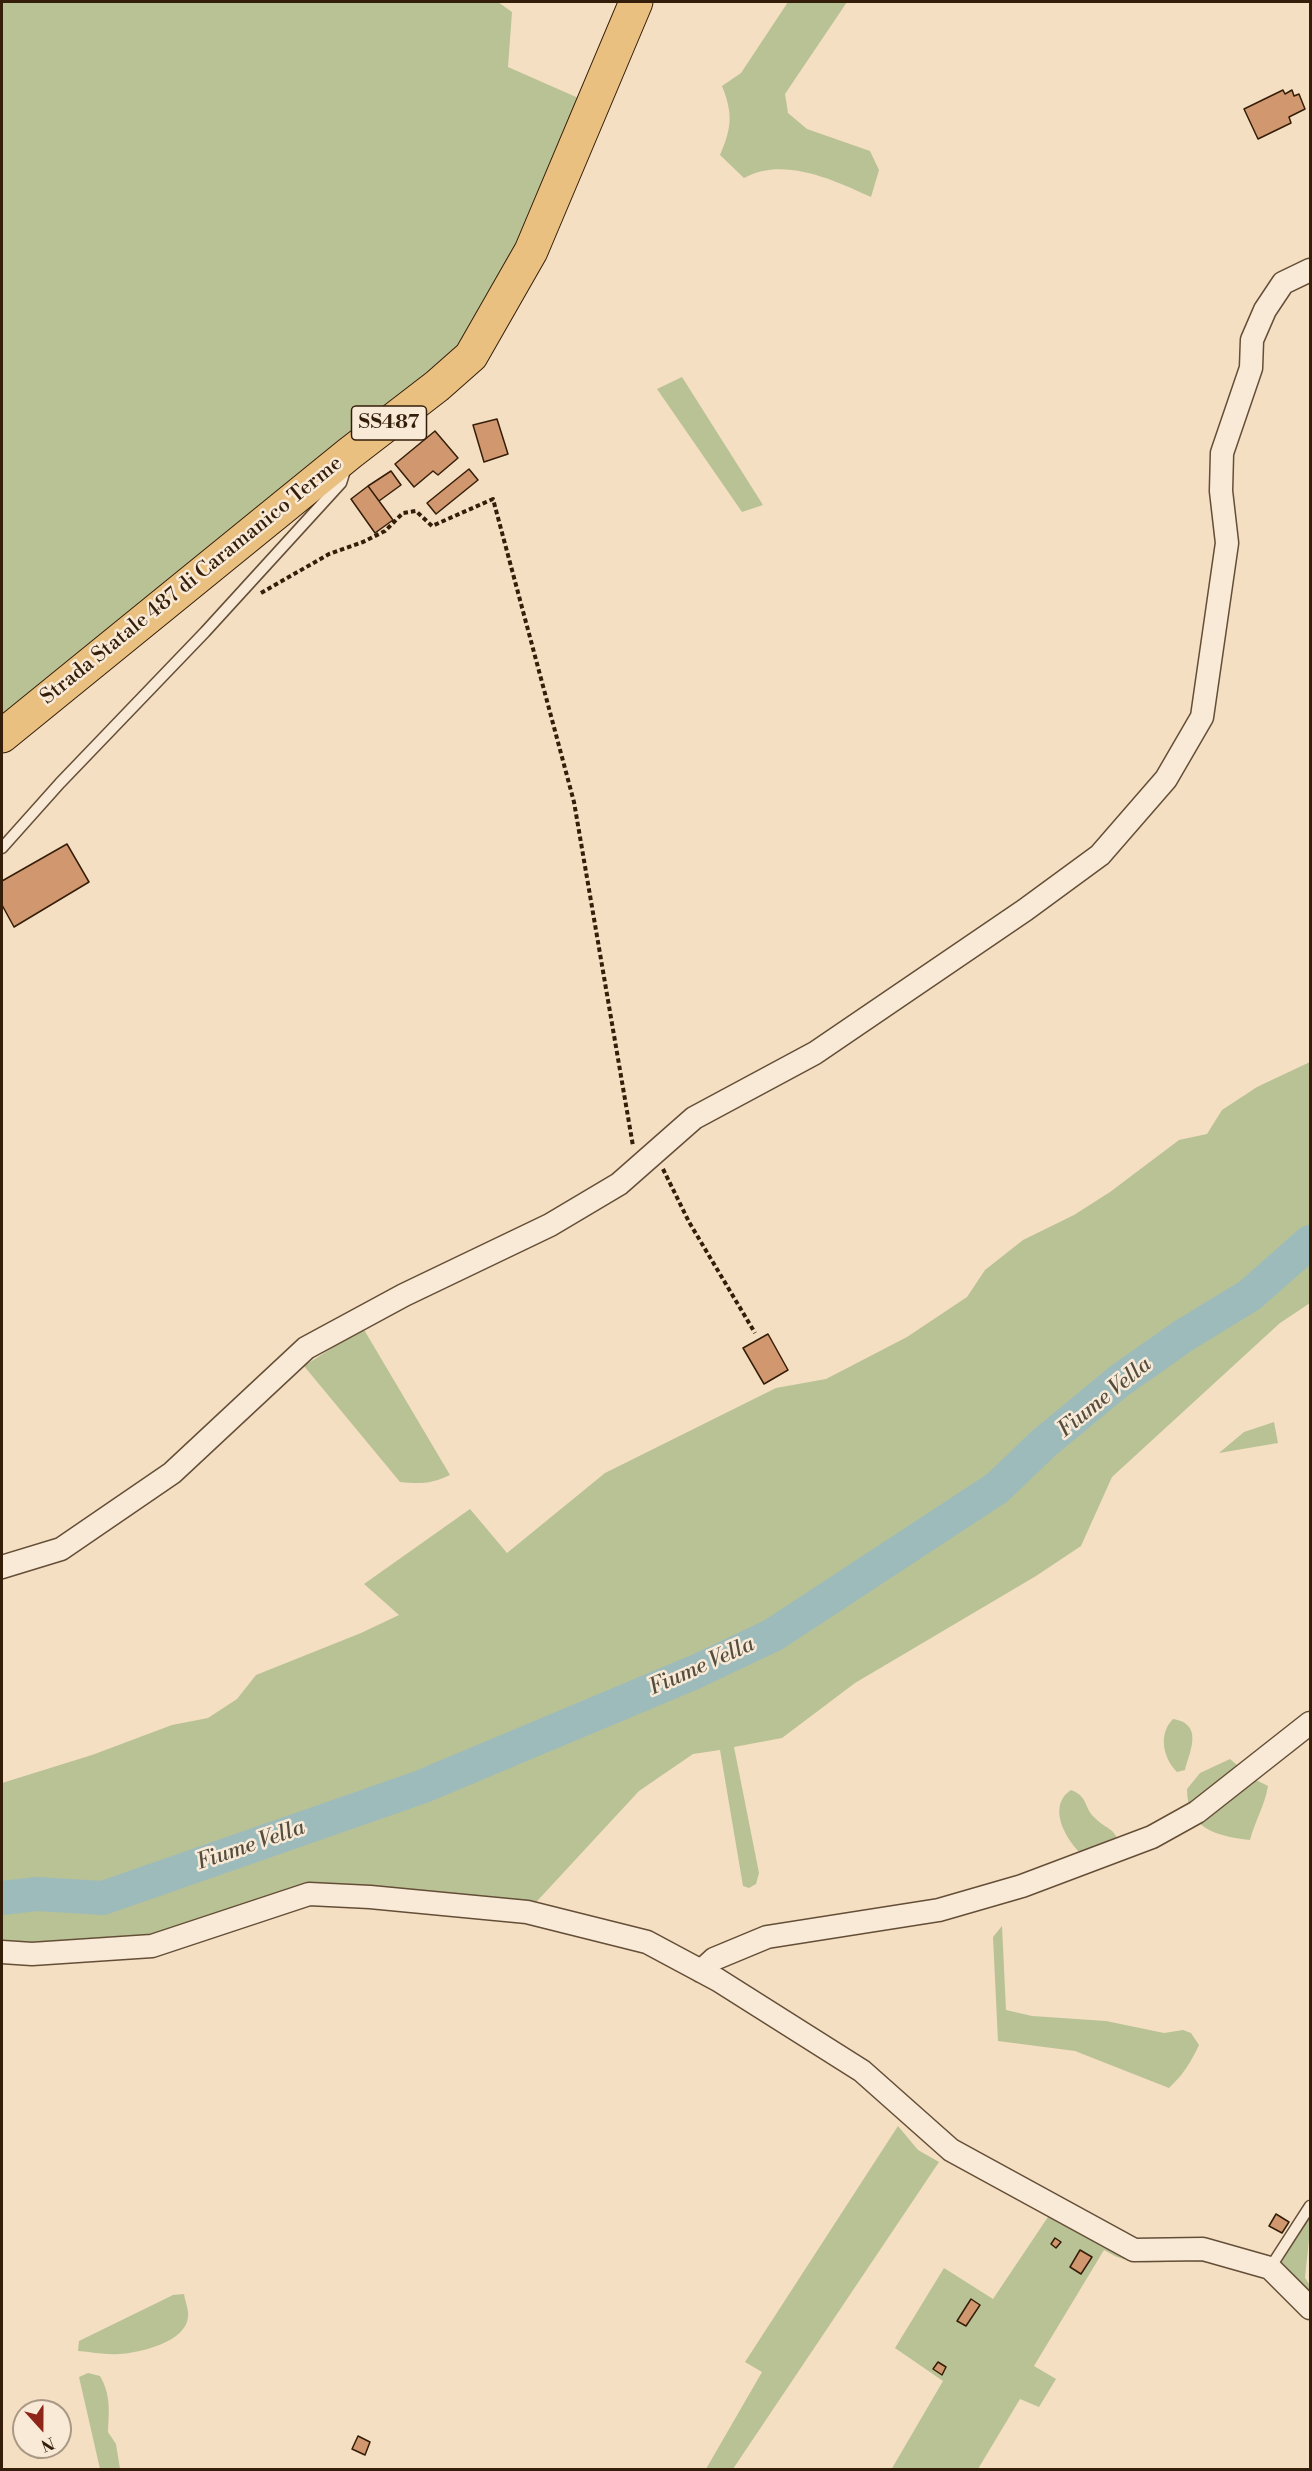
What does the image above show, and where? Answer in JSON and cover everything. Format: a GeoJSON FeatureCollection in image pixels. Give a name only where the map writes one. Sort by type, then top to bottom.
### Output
{"type":"FeatureCollection","features":[{"type":"Feature","properties":{"kind":"main road","name":"Strada Statale 487 di Caramanico Terme"},"geometry":{"type":"LineString","coordinates":[[2,736],[350,453],[437,386],[471,356],[531,251],[636,2]]}},
{"type":"Feature","properties":{"kind":"street"},"geometry":{"type":"LineString","coordinates":[[2,1567],[61,1549],[172,1473],[306,1348],[404,1295],[550,1225],[619,1184],[694,1118],[815,1053],[1025,910],[1100,855],[1166,779],[1202,717],[1227,543],[1221,491],[1222,453],[1251,368],[1252,340],[1264,310],[1283,283],[1311,270]]}},
{"type":"Feature","properties":{"kind":"street"},"geometry":{"type":"LineString","coordinates":[[702,1971],[714,1959],[767,1937],[939,1910],[1022,1886],[1152,1838],[1197,1812],[1311,1723]]}},
{"type":"Feature","properties":{"kind":"street"},"geometry":{"type":"LineString","coordinates":[[2,1952],[32,1954],[152,1946],[309,1894],[370,1897],[527,1912],[647,1942],[702,1971],[862,2071],[951,2150],[1134,2250],[1203,2248],[1270,2268],[1311,2308]]}},
{"type":"Feature","properties":{"kind":"lane"},"geometry":{"type":"LineString","coordinates":[[2,848],[341,483],[350,453]]}},
{"type":"Feature","properties":{"kind":"lane"},"geometry":{"type":"LineString","coordinates":[[1270,2268],[1311,2206]]}},
{"type":"Feature","properties":{"kind":"path"},"geometry":{"type":"LineString","coordinates":[[228,607],[267,590],[329,554],[363,542],[385,531],[403,513],[416,511],[432,526],[493,499],[574,802],[637,1168]]}},
{"type":"Feature","properties":{"kind":"path"},"geometry":{"type":"LineString","coordinates":[[655,1152],[689,1222],[755,1333]]}},
{"type":"Feature","properties":{"kind":"green space"},"geometry":{"type":"Polygon","coordinates":[[[2,2],[498,2],[512,12],[508,67],[592,104],[486,331],[2,736],[2,2]]]}},
{"type":"Feature","properties":{"kind":"green space"},"geometry":{"type":"Polygon","coordinates":[[[788,2],[847,2],[785,94],[788,113],[807,129],[870,151],[879,170],[871,197],[825,178],[792,170],[775,169],[744,178],[720,155],[730,120],[722,86],[741,73],[788,2]]]}},
{"type":"Feature","properties":{"kind":"green space"},"geometry":{"type":"Polygon","coordinates":[[[682,377],[763,505],[742,512],[657,389],[682,377]]]}},
{"type":"Feature","properties":{"kind":"green space"},"geometry":{"type":"Polygon","coordinates":[[[1310,1062],[1310,1303],[1280,1323],[1112,1477],[1081,1546],[1036,1576],[855,1683],[782,1738],[734,1747],[759,1873],[756,1884],[749,1888],[743,1886],[720,1750],[693,1754],[639,1791],[527,1912],[309,1894],[152,1946],[2,1952],[2,1783],[92,1755],[172,1725],[208,1718],[237,1699],[256,1675],[361,1633],[399,1615],[364,1584],[470,1509],[507,1553],[605,1473],[776,1388],[826,1379],[907,1337],[967,1297],[985,1270],[1023,1240],[1074,1215],[1110,1192],[1179,1140],[1207,1134],[1222,1110],[1257,1087],[1310,1062]]]}},
{"type":"Feature","properties":{"kind":"green space"},"geometry":{"type":"Polygon","coordinates":[[[363,1328],[450,1475],[425,1483],[400,1482],[304,1366],[363,1328]]]}},
{"type":"Feature","properties":{"kind":"green space"},"geometry":{"type":"Polygon","coordinates":[[[1274,1422],[1278,1443],[1219,1453],[1244,1432],[1274,1422]]]}},
{"type":"Feature","properties":{"kind":"green space"},"geometry":{"type":"Polygon","coordinates":[[[1173,1719],[1189,1726],[1192,1732],[1192,1747],[1185,1770],[1177,1772],[1168,1760],[1164,1746],[1165,1732],[1173,1719]]]}},
{"type":"Feature","properties":{"kind":"green space"},"geometry":{"type":"Polygon","coordinates":[[[1230,1759],[1252,1778],[1268,1786],[1250,1840],[1225,1836],[1205,1828],[1192,1813],[1188,1802],[1187,1789],[1200,1773],[1230,1759]]]}},
{"type":"Feature","properties":{"kind":"green space"},"geometry":{"type":"Polygon","coordinates":[[[1071,1790],[1081,1796],[1091,1814],[1112,1831],[1120,1845],[1086,1858],[1079,1852],[1066,1835],[1060,1815],[1063,1797],[1071,1790]]]}},
{"type":"Feature","properties":{"kind":"green space"},"geometry":{"type":"Polygon","coordinates":[[[1002,1926],[1006,2010],[1032,2016],[1106,2021],[1164,2033],[1183,2030],[1191,2033],[1199,2045],[1190,2063],[1169,2088],[1075,2051],[998,2041],[993,1937],[1002,1926]]]}},
{"type":"Feature","properties":{"kind":"green space"},"geometry":{"type":"Polygon","coordinates":[[[898,2126],[918,2150],[939,2162],[733,2469],[706,2469],[762,2372],[745,2362],[898,2126]]]}},
{"type":"Feature","properties":{"kind":"green space"},"geometry":{"type":"Polygon","coordinates":[[[1050,2214],[1178,2254],[1220,2264],[1137,2262],[1122,2259],[1104,2250],[1034,2366],[1056,2379],[1039,2407],[1020,2399],[978,2469],[891,2470],[943,2381],[895,2348],[944,2268],[993,2299],[1050,2214]]]}},
{"type":"Feature","properties":{"kind":"green space"},"geometry":{"type":"Polygon","coordinates":[[[1310,2215],[1305,2278],[1310,2285],[1310,2305],[1276,2267],[1310,2215]]]}},
{"type":"Feature","properties":{"kind":"green space"},"geometry":{"type":"Polygon","coordinates":[[[184,2294],[188,2317],[185,2326],[161,2345],[128,2353],[78,2351],[79,2341],[173,2295],[184,2294]]]}},
{"type":"Feature","properties":{"kind":"green space"},"geometry":{"type":"Polygon","coordinates":[[[88,2373],[100,2376],[106,2390],[109,2403],[108,2432],[116,2444],[120,2469],[100,2469],[79,2377],[88,2373]]]}},
{"type":"Feature","properties":{"kind":"building"},"geometry":{"type":"Polygon","coordinates":[[[1283,90],[1285,94],[1292,90],[1294,96],[1299,94],[1305,109],[1289,117],[1291,123],[1258,139],[1244,109],[1283,90]]]}},
{"type":"Feature","properties":{"kind":"building"},"geometry":{"type":"Polygon","coordinates":[[[497,419],[508,454],[484,462],[473,425],[497,419]]]}},
{"type":"Feature","properties":{"kind":"building"},"geometry":{"type":"Polygon","coordinates":[[[435,431],[458,458],[438,475],[433,471],[414,487],[395,464],[435,431]]]}},
{"type":"Feature","properties":{"kind":"building"},"geometry":{"type":"Polygon","coordinates":[[[469,469],[478,480],[436,514],[427,503],[469,469]]]}},
{"type":"Feature","properties":{"kind":"building"},"geometry":{"type":"Polygon","coordinates":[[[391,471],[401,485],[379,501],[368,486],[391,471]]]}},
{"type":"Feature","properties":{"kind":"building"},"geometry":{"type":"Polygon","coordinates":[[[368,486],[393,520],[375,533],[351,499],[368,486]]]}},
{"type":"Feature","properties":{"kind":"building"},"geometry":{"type":"Polygon","coordinates":[[[67,844],[89,882],[14,927],[2,905],[2,881],[67,844]]]}},
{"type":"Feature","properties":{"kind":"building"},"geometry":{"type":"Polygon","coordinates":[[[768,1334],[788,1370],[764,1384],[743,1348],[768,1334]]]}},
{"type":"Feature","properties":{"kind":"building"},"geometry":{"type":"Polygon","coordinates":[[[1276,2214],[1289,2222],[1282,2233],[1269,2226],[1276,2214]]]}},
{"type":"Feature","properties":{"kind":"building"},"geometry":{"type":"Polygon","coordinates":[[[1055,2238],[1061,2242],[1056,2248],[1051,2244],[1055,2238]]]}},
{"type":"Feature","properties":{"kind":"building"},"geometry":{"type":"Polygon","coordinates":[[[1080,2250],[1092,2257],[1081,2274],[1070,2267],[1080,2250]]]}},
{"type":"Feature","properties":{"kind":"building"},"geometry":{"type":"Polygon","coordinates":[[[971,2299],[980,2305],[966,2326],[957,2321],[971,2299]]]}},
{"type":"Feature","properties":{"kind":"building"},"geometry":{"type":"Polygon","coordinates":[[[938,2362],[946,2367],[942,2375],[933,2369],[938,2362]]]}},
{"type":"Feature","properties":{"kind":"building"},"geometry":{"type":"Polygon","coordinates":[[[358,2436],[370,2442],[365,2455],[352,2449],[358,2436]]]}},
{"type":"Feature","properties":{"kind":"waterway","name":"Fiume Vella"},"geometry":{"type":"LineString","coordinates":[[2,1898],[37,1894],[103,1898],[421,1787],[695,1672],[773,1635],[997,1488],[1044,1443],[1119,1381],[1183,1336],[1250,1295],[1310,1242]]}}]}
